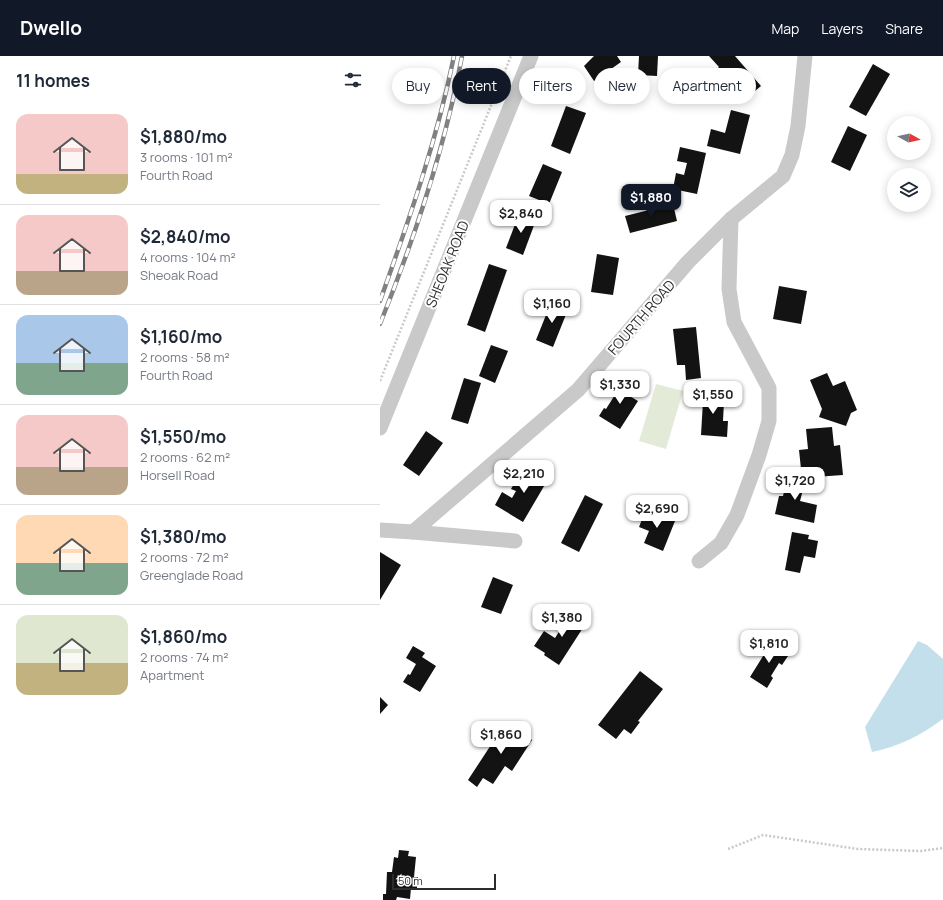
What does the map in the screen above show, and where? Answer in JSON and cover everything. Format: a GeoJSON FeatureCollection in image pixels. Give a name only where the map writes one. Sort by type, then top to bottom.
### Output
{"type":"FeatureCollection","features":[{"type":"Feature","properties":{"kind":"street","name":"SHEOAK ROAD"},"geometry":{"type":"LineString","coordinates":[[380,428],[531,56]]}},
{"type":"Feature","properties":{"kind":"street","name":"FOURTH ROAD"},"geometry":{"type":"LineString","coordinates":[[413,532],[578,390],[688,262],[731,219],[783,176],[792,155],[798,126],[805,56]]}},
{"type":"Feature","properties":{"kind":"street"},"geometry":{"type":"LineString","coordinates":[[699,561],[721,543],[737,515],[759,455],[769,421],[769,388],[734,322],[729,289],[731,219]]}},
{"type":"Feature","properties":{"kind":"street"},"geometry":{"type":"LineString","coordinates":[[380,530],[515,540]]}},
{"type":"Feature","properties":{"kind":"path"},"geometry":{"type":"LineString","coordinates":[[380,381],[511,56]]}},
{"type":"Feature","properties":{"kind":"path"},"geometry":{"type":"LineString","coordinates":[[728,849],[763,835],[858,849],[921,850],[943,848]]}},
{"type":"Feature","properties":{"kind":"green space"},"geometry":{"type":"Polygon","coordinates":[[[656,384],[683,391],[666,449],[639,441],[656,384]]]}},
{"type":"Feature","properties":{"kind":"water"},"geometry":{"type":"Polygon","coordinates":[[[918,641],[927,645],[943,659],[943,719],[909,740],[872,752],[865,727],[918,641]]]}},
{"type":"Feature","properties":{"kind":"building"},"geometry":{"type":"Polygon","coordinates":[[[594,56],[617,56],[621,62],[612,68],[594,68],[594,81],[584,66],[594,56]]]}},
{"type":"Feature","properties":{"kind":"building"},"geometry":{"type":"Polygon","coordinates":[[[639,56],[658,56],[657,76],[650,76],[650,68],[638,68],[639,56]]]}},
{"type":"Feature","properties":{"kind":"building"},"geometry":{"type":"Polygon","coordinates":[[[709,56],[735,56],[745,68],[718,68],[719,67],[709,56]]]}},
{"type":"Feature","properties":{"kind":"building"},"geometry":{"type":"Polygon","coordinates":[[[873,64],[890,74],[866,116],[849,107],[873,64]]]}},
{"type":"Feature","properties":{"kind":"building"},"geometry":{"type":"Polygon","coordinates":[[[756,80],[761,86],[756,90],[756,80]]]}},
{"type":"Feature","properties":{"kind":"building"},"geometry":{"type":"Polygon","coordinates":[[[566,106],[586,113],[570,154],[551,146],[566,106]]]}},
{"type":"Feature","properties":{"kind":"building"},"geometry":{"type":"Polygon","coordinates":[[[731,110],[750,115],[740,154],[707,146],[711,129],[725,133],[731,110]]]}},
{"type":"Feature","properties":{"kind":"building"},"geometry":{"type":"Polygon","coordinates":[[[848,126],[867,135],[850,171],[831,162],[848,126]]]}},
{"type":"Feature","properties":{"kind":"building"},"geometry":{"type":"Polygon","coordinates":[[[680,147],[706,153],[697,194],[673,189],[676,173],[684,175],[687,163],[677,161],[680,147]]]}},
{"type":"Feature","properties":{"kind":"building"},"geometry":{"type":"Polygon","coordinates":[[[543,164],[562,172],[549,204],[529,196],[543,164]]]}},
{"type":"Feature","properties":{"kind":"building"},"geometry":{"type":"Polygon","coordinates":[[[673,204],[677,221],[630,233],[625,216],[673,204]]]}},
{"type":"Feature","properties":{"kind":"building"},"geometry":{"type":"Polygon","coordinates":[[[519,214],[536,220],[523,255],[506,248],[519,214]]]}},
{"type":"Feature","properties":{"kind":"building"},"geometry":{"type":"Polygon","coordinates":[[[597,254],[619,258],[613,295],[591,292],[597,254]]]}},
{"type":"Feature","properties":{"kind":"building"},"geometry":{"type":"Polygon","coordinates":[[[489,264],[507,270],[485,332],[467,325],[489,264]]]}},
{"type":"Feature","properties":{"kind":"building"},"geometry":{"type":"Polygon","coordinates":[[[779,286],[807,291],[801,324],[773,319],[779,286]]]}},
{"type":"Feature","properties":{"kind":"building"},"geometry":{"type":"Polygon","coordinates":[[[552,300],[569,307],[553,347],[536,340],[552,300]]]}},
{"type":"Feature","properties":{"kind":"building"},"geometry":{"type":"Polygon","coordinates":[[[696,327],[701,378],[686,380],[685,365],[677,365],[673,329],[696,327]]]}},
{"type":"Feature","properties":{"kind":"building"},"geometry":{"type":"Polygon","coordinates":[[[491,345],[508,351],[495,383],[479,376],[491,345]]]}},
{"type":"Feature","properties":{"kind":"building"},"geometry":{"type":"Polygon","coordinates":[[[827,373],[833,386],[845,381],[857,410],[851,413],[846,426],[819,417],[822,409],[810,380],[827,373]]]}},
{"type":"Feature","properties":{"kind":"building"},"geometry":{"type":"Polygon","coordinates":[[[623,376],[635,384],[628,395],[638,401],[620,429],[599,416],[604,408],[606,409],[618,390],[616,388],[623,376]]]}},
{"type":"Feature","properties":{"kind":"building"},"geometry":{"type":"Polygon","coordinates":[[[464,378],[481,383],[468,424],[451,419],[464,378]]]}},
{"type":"Feature","properties":{"kind":"building"},"geometry":{"type":"Polygon","coordinates":[[[700,390],[718,391],[717,401],[724,401],[723,421],[728,421],[727,437],[701,435],[703,401],[699,401],[700,390]]]}},
{"type":"Feature","properties":{"kind":"building"},"geometry":{"type":"Polygon","coordinates":[[[832,427],[834,446],[840,445],[843,475],[815,477],[814,468],[801,469],[799,450],[808,449],[806,429],[832,427]]]}},
{"type":"Feature","properties":{"kind":"building"},"geometry":{"type":"Polygon","coordinates":[[[426,431],[443,443],[419,476],[403,465],[426,431]]]}},
{"type":"Feature","properties":{"kind":"building"},"geometry":{"type":"Polygon","coordinates":[[[534,466],[550,476],[523,522],[495,505],[502,492],[512,498],[516,491],[511,489],[519,475],[526,479],[534,466]]]}},
{"type":"Feature","properties":{"kind":"building"},"geometry":{"type":"Polygon","coordinates":[[[788,474],[806,478],[800,501],[817,505],[814,523],[775,514],[779,496],[783,496],[788,474]]]}},
{"type":"Feature","properties":{"kind":"building"},"geometry":{"type":"Polygon","coordinates":[[[585,495],[603,504],[579,552],[561,543],[585,495]]]}},
{"type":"Feature","properties":{"kind":"building"},"geometry":{"type":"Polygon","coordinates":[[[646,509],[675,521],[663,551],[644,543],[649,531],[639,527],[646,509]]]}},
{"type":"Feature","properties":{"kind":"building"},"geometry":{"type":"Polygon","coordinates":[[[792,532],[809,535],[808,539],[818,541],[815,558],[804,556],[800,573],[785,570],[792,532]]]}},
{"type":"Feature","properties":{"kind":"building"},"geometry":{"type":"Polygon","coordinates":[[[380,552],[401,565],[380,600],[380,552]]]}},
{"type":"Feature","properties":{"kind":"building"},"geometry":{"type":"Polygon","coordinates":[[[493,577],[513,585],[501,614],[481,607],[493,577]]]}},
{"type":"Feature","properties":{"kind":"building"},"geometry":{"type":"Polygon","coordinates":[[[573,610],[588,620],[559,665],[534,646],[544,631],[555,638],[573,610]]]}},
{"type":"Feature","properties":{"kind":"building"},"geometry":{"type":"Polygon","coordinates":[[[773,640],[783,647],[781,651],[788,656],[782,665],[779,663],[771,676],[773,678],[767,688],[750,677],[773,640]]]}},
{"type":"Feature","properties":{"kind":"building"},"geometry":{"type":"Polygon","coordinates":[[[413,646],[425,653],[422,657],[436,666],[420,692],[403,682],[408,674],[410,675],[416,664],[406,658],[413,646]]]}},
{"type":"Feature","properties":{"kind":"building"},"geometry":{"type":"Polygon","coordinates":[[[640,671],[663,689],[638,721],[640,722],[631,734],[624,729],[616,739],[598,725],[640,671]]]}},
{"type":"Feature","properties":{"kind":"building"},"geometry":{"type":"Polygon","coordinates":[[[380,697],[388,705],[380,714],[380,697]]]}},
{"type":"Feature","properties":{"kind":"building"},"geometry":{"type":"Polygon","coordinates":[[[506,722],[532,740],[512,771],[505,766],[493,784],[483,778],[477,787],[468,780],[506,722]]]}},
{"type":"Feature","properties":{"kind":"building"},"geometry":{"type":"Polygon","coordinates":[[[399,850],[409,851],[408,856],[416,857],[414,877],[418,877],[417,888],[411,888],[410,899],[397,897],[396,900],[383,900],[383,894],[386,894],[387,872],[392,872],[394,857],[398,858],[399,850]]]}},
{"type":"Feature","properties":{"kind":"railway"},"geometry":{"type":"LineString","coordinates":[[380,301],[412,210],[431,149],[454,56]]}},
{"type":"Feature","properties":{"kind":"railway"},"geometry":{"type":"LineString","coordinates":[[380,324],[428,192],[447,124],[462,56]]}}]}
